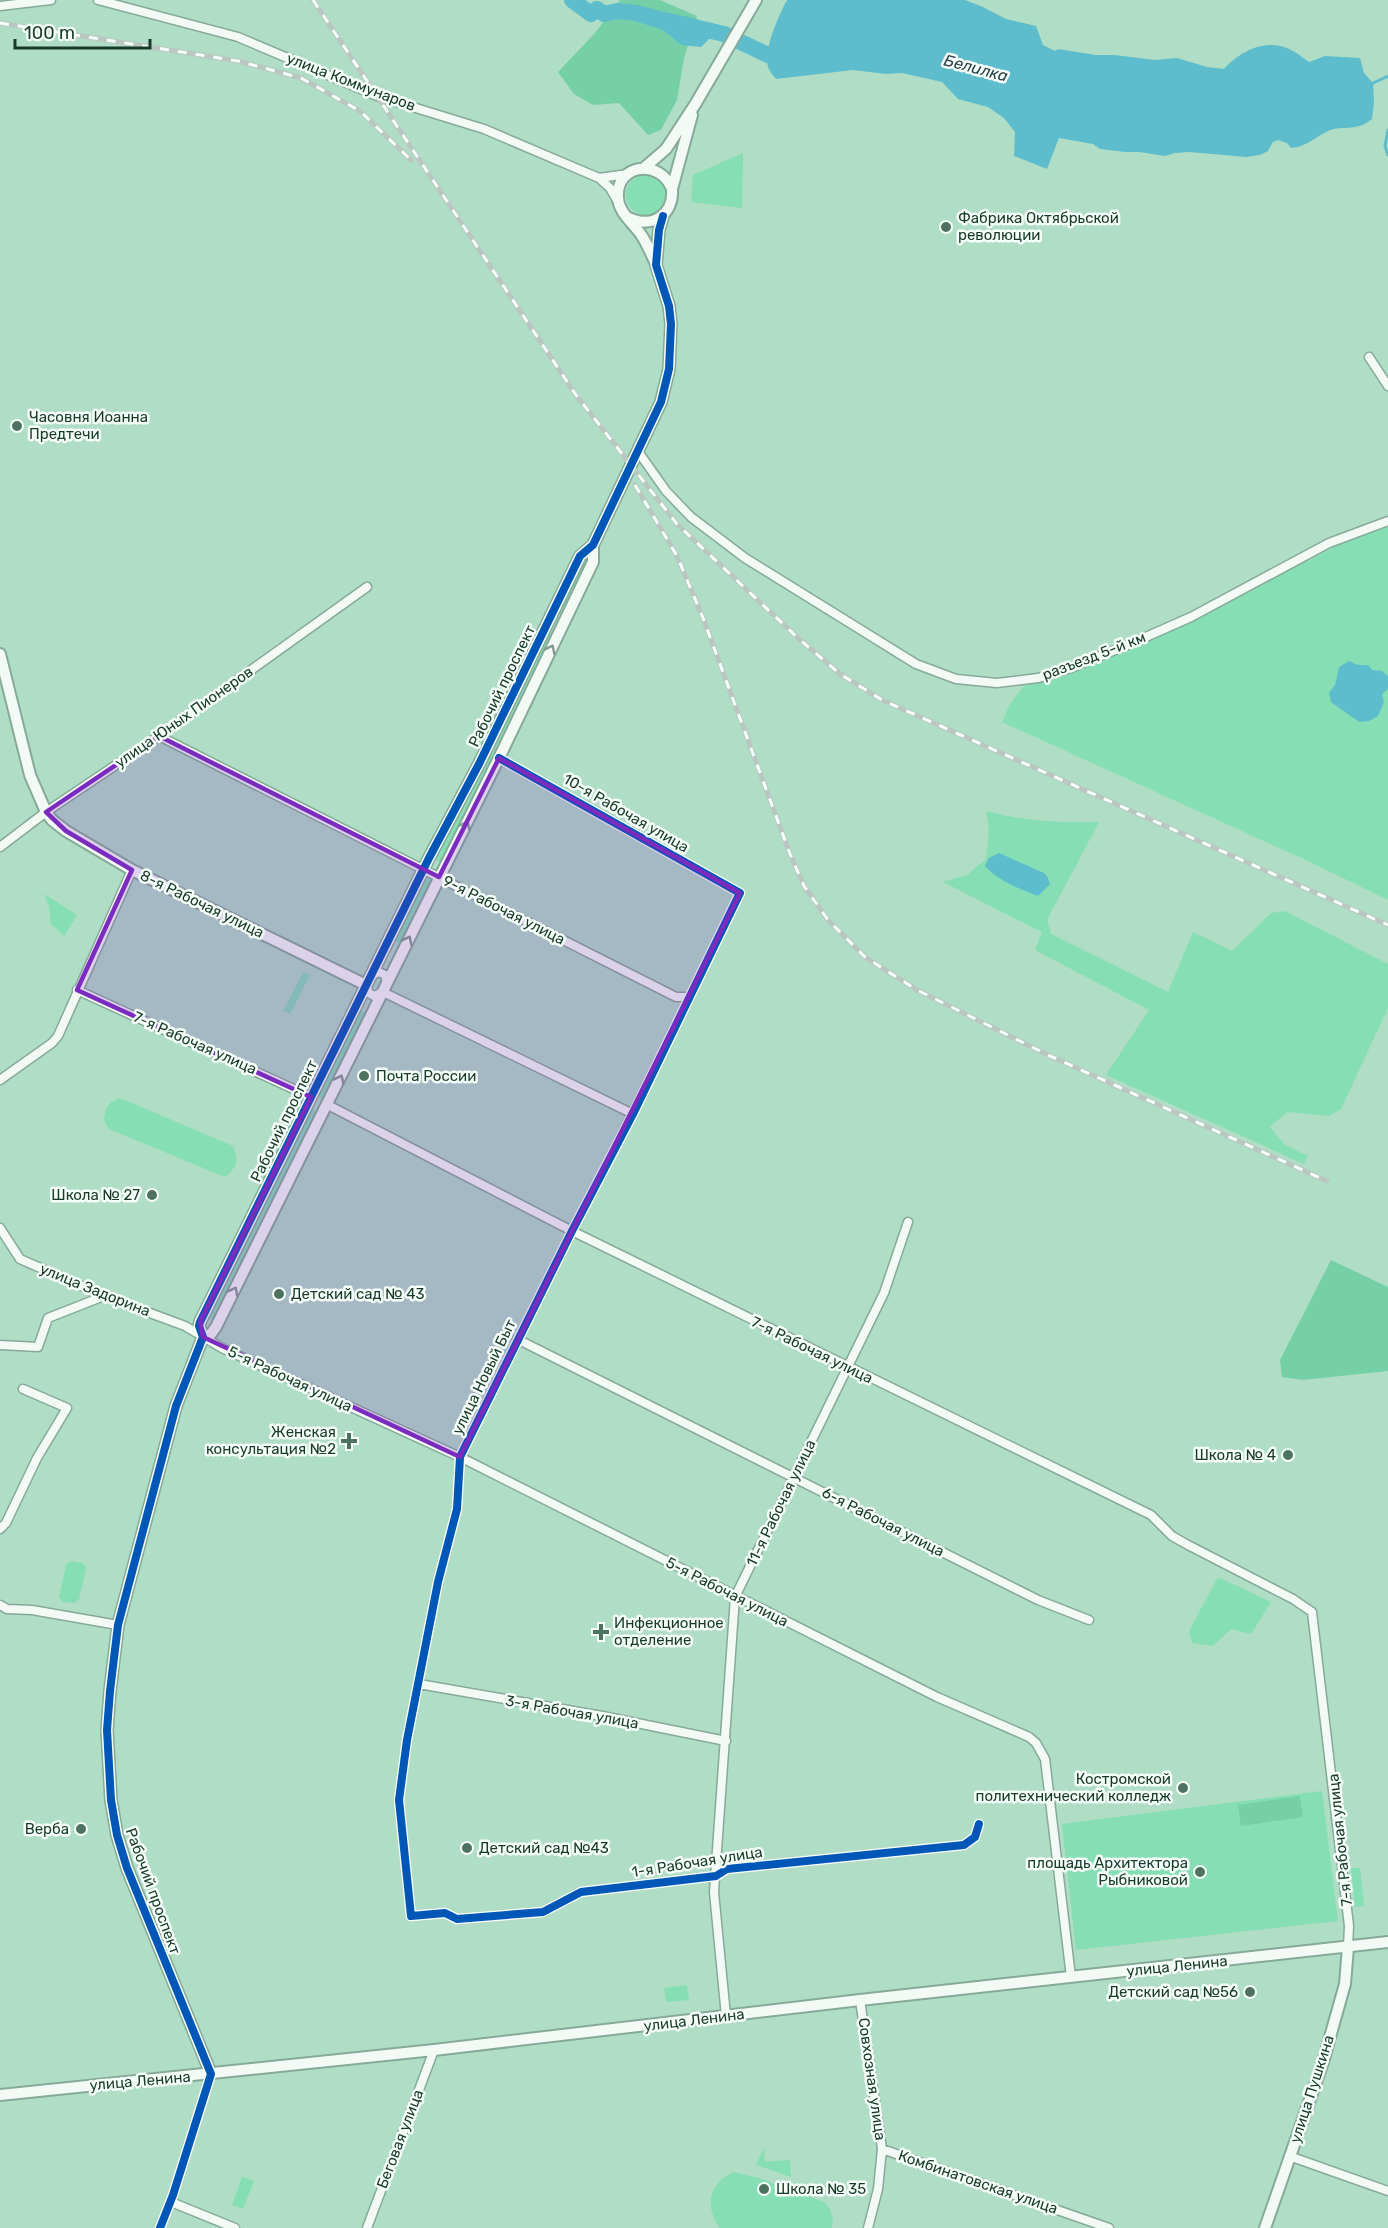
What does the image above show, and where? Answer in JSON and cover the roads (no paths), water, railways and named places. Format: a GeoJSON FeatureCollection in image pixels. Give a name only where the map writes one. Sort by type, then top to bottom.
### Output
{"type":"FeatureCollection","features":[{"type":"Feature","properties":{"kind":"street"},"geometry":{"type":"LineString","coordinates":[[0,6],[51,0]]}},
{"type":"Feature","properties":{"kind":"street","name":"улица Коммунаров"},"geometry":{"type":"LineString","coordinates":[[98,0],[238,37],[377,96],[484,129],[599,178]]}},
{"type":"Feature","properties":{"kind":"street"},"geometry":{"type":"LineString","coordinates":[[599,178],[628,174],[644,168],[666,149],[696,103],[756,0]]}},
{"type":"Feature","properties":{"kind":"street"},"geometry":{"type":"LineString","coordinates":[[630,218],[645,223],[655,221],[663,216],[671,204],[672,189],[696,103]]}},
{"type":"Feature","properties":{"kind":"street"},"geometry":{"type":"LineString","coordinates":[[644,168],[658,171],[672,189]]}},
{"type":"Feature","properties":{"kind":"street"},"geometry":{"type":"LineString","coordinates":[[619,203],[618,189],[628,174]]}},
{"type":"Feature","properties":{"kind":"street"},"geometry":{"type":"LineString","coordinates":[[599,178],[610,188],[623,212],[644,238],[656,265]]}},
{"type":"Feature","properties":{"kind":"street","name":"Рабочий проспект"},"geometry":{"type":"LineString","coordinates":[[212,2074],[127,1868],[116,1830],[111,1800],[107,1730],[118,1624],[176,1406],[203,1337],[200,1322],[368,980],[480,762],[580,556],[592,545],[661,402],[672,351],[669,306],[656,265],[658,236],[663,216]]}},
{"type":"Feature","properties":{"kind":"street"},"geometry":{"type":"LineString","coordinates":[[1369,357],[1388,386]]}},
{"type":"Feature","properties":{"kind":"street","name":"разъезд 5-й км"},"geometry":{"type":"LineString","coordinates":[[637,450],[666,491],[691,517],[745,558],[916,664],[956,679],[997,683],[1038,678],[1071,668],[1130,644],[1191,617],[1329,543],[1388,521]]}},
{"type":"Feature","properties":{"kind":"street","name":"Рабочий проспект"},"geometry":{"type":"LineString","coordinates":[[203,1337],[211,1334],[216,1327],[499,758],[593,562],[592,545]]}},
{"type":"Feature","properties":{"kind":"street","name":"улица Юных Пионеров"},"geometry":{"type":"LineString","coordinates":[[0,847],[46,812],[159,736],[367,587]]}},
{"type":"Feature","properties":{"kind":"street"},"geometry":{"type":"LineString","coordinates":[[0,654],[30,775],[46,812]]}},
{"type":"Feature","properties":{"kind":"street","name":"9-я Рабочая улица"},"geometry":{"type":"LineString","coordinates":[[159,736],[676,997],[690,997]]}},
{"type":"Feature","properties":{"kind":"street","name":"10-я Рабочая улица"},"geometry":{"type":"LineString","coordinates":[[499,758],[740,893]]}},
{"type":"Feature","properties":{"kind":"street","name":"8-я Рабочая улица"},"geometry":{"type":"LineString","coordinates":[[46,812],[66,831],[132,870],[368,980]]}},
{"type":"Feature","properties":{"kind":"street"},"geometry":{"type":"LineString","coordinates":[[0,1080],[56,1040],[132,870]]}},
{"type":"Feature","properties":{"kind":"street","name":"улица Новый Быт"},"geometry":{"type":"LineString","coordinates":[[411,1916],[399,1800],[407,1740],[438,1582],[457,1509],[460,1457],[633,1114],[740,893]]}},
{"type":"Feature","properties":{"kind":"street"},"geometry":{"type":"LineString","coordinates":[[379,972],[385,975],[385,988],[374,996],[369,993],[368,980],[379,972]]}},
{"type":"Feature","properties":{"kind":"street"},"geometry":{"type":"LineString","coordinates":[[385,988],[633,1114]]}},
{"type":"Feature","properties":{"kind":"street","name":"7-я Рабочая улица"},"geometry":{"type":"LineString","coordinates":[[77,990],[311,1096]]}},
{"type":"Feature","properties":{"kind":"street","name":"7-я Рабочая улица"},"geometry":{"type":"LineString","coordinates":[[328,1105],[572,1231],[1151,1515],[1172,1536],[1293,1599],[1312,1612],[1349,1926],[1348,1947]]}},
{"type":"Feature","properties":{"kind":"street","name":"11-я Рабочая улица"},"geometry":{"type":"LineString","coordinates":[[726,2016],[714,1892],[735,1597],[884,1293],[909,1222]]}},
{"type":"Feature","properties":{"kind":"street","name":"улица Задорина"},"geometry":{"type":"LineString","coordinates":[[0,1228],[20,1260],[105,1296],[185,1326],[203,1337]]}},
{"type":"Feature","properties":{"kind":"street"},"geometry":{"type":"LineString","coordinates":[[0,1346],[38,1347],[48,1318],[105,1296]]}},
{"type":"Feature","properties":{"kind":"street","name":"5-я Рабочая улица"},"geometry":{"type":"LineString","coordinates":[[203,1337],[460,1457],[938,1697],[1029,1737],[1036,1743],[1045,1759],[1071,1977]]}},
{"type":"Feature","properties":{"kind":"street","name":"6-я Рабочая улица"},"geometry":{"type":"LineString","coordinates":[[517,1340],[1038,1600],[1089,1620]]}},
{"type":"Feature","properties":{"kind":"street"},"geometry":{"type":"LineString","coordinates":[[0,1529],[6,1523],[37,1458],[67,1408],[22,1389]]}},
{"type":"Feature","properties":{"kind":"street"},"geometry":{"type":"LineString","coordinates":[[0,1605],[7,1609],[32,1610],[118,1624]]}},
{"type":"Feature","properties":{"kind":"street","name":"3-я Рабочая улица"},"geometry":{"type":"LineString","coordinates":[[419,1684],[602,1716],[726,1741]]}},
{"type":"Feature","properties":{"kind":"street","name":"1-я Рабочая улица"},"geometry":{"type":"LineString","coordinates":[[411,1916],[445,1913],[458,1919],[543,1912],[581,1892],[716,1876],[727,1869],[964,1845],[975,1837],[978,1824]]}},
{"type":"Feature","properties":{"kind":"street","name":"улица Ленина"},"geometry":{"type":"LineString","coordinates":[[0,2095],[434,2050],[1388,1942]]}},
{"type":"Feature","properties":{"kind":"street","name":"улица Пушкина"},"geometry":{"type":"LineString","coordinates":[[1265,2228],[1323,2062],[1345,1984],[1348,1947]]}},
{"type":"Feature","properties":{"kind":"street","name":"Совхозная улица"},"geometry":{"type":"LineString","coordinates":[[860,2000],[882,2149],[878,2189],[868,2228]]}},
{"type":"Feature","properties":{"kind":"street","name":"Беговая улица"},"geometry":{"type":"LineString","coordinates":[[367,2228],[434,2050]]}},
{"type":"Feature","properties":{"kind":"street"},"geometry":{"type":"LineString","coordinates":[[160,2228],[171,2202],[212,2074]]}},
{"type":"Feature","properties":{"kind":"street","name":"Комбинатовская улица"},"geometry":{"type":"LineString","coordinates":[[882,2149],[1109,2228]]}},
{"type":"Feature","properties":{"kind":"street"},"geometry":{"type":"LineString","coordinates":[[1289,2156],[1388,2191]]}},
{"type":"Feature","properties":{"kind":"street"},"geometry":{"type":"LineString","coordinates":[[171,2202],[236,2228]]}},
{"type":"Feature","properties":{"kind":"water"},"geometry":{"type":"Polygon","coordinates":[[[787,0],[965,0],[1006,19],[1036,26],[1043,45],[1055,51],[1058,49],[1155,60],[1177,58],[1207,67],[1224,69],[1247,51],[1274,45],[1295,52],[1309,62],[1325,56],[1360,58],[1364,73],[1373,83],[1372,119],[1360,126],[1332,130],[1296,147],[1291,148],[1287,143],[1278,140],[1273,142],[1268,151],[1246,157],[1189,152],[1165,156],[1125,152],[1100,149],[1093,144],[1059,138],[1047,169],[1014,156],[1015,132],[1004,118],[988,107],[958,99],[942,82],[902,73],[886,74],[853,70],[776,79],[768,67],[768,51],[776,23],[787,0]]]}},
{"type":"Feature","properties":{"kind":"water"},"geometry":{"type":"Polygon","coordinates":[[[643,6],[706,22],[725,31],[724,34],[712,36],[701,47],[681,45],[663,30],[632,20],[617,11],[643,6]]]}},
{"type":"Feature","properties":{"kind":"water"},"geometry":{"type":"Polygon","coordinates":[[[1349,661],[1358,665],[1368,665],[1372,670],[1382,671],[1388,676],[1388,689],[1382,694],[1384,702],[1378,716],[1369,721],[1359,722],[1331,702],[1329,693],[1335,685],[1339,667],[1349,661]]]}},
{"type":"Feature","properties":{"kind":"water"},"geometry":{"type":"Polygon","coordinates":[[[999,853],[1044,873],[1050,884],[1038,896],[1003,880],[985,866],[989,858],[999,853]]]}},
{"type":"Feature","properties":{"kind":"waterway","name":"Белилка"},"geometry":{"type":"LineString","coordinates":[[572,0],[591,14],[597,9],[604,14],[617,11],[637,13]]}},
{"type":"Feature","properties":{"kind":"waterway","name":"Белилка"},"geometry":{"type":"LineString","coordinates":[[703,29],[724,34],[768,55],[788,52]]}},
{"type":"Feature","properties":{"kind":"waterway","name":"Белилка"},"geometry":{"type":"LineString","coordinates":[[1371,84],[1388,76]]}},
{"type":"Feature","properties":{"kind":"waterway"},"geometry":{"type":"LineString","coordinates":[[1388,130],[1385,146],[1388,155]]}},
{"type":"Feature","properties":{"kind":"railway"},"geometry":{"type":"LineString","coordinates":[[313,0],[576,395],[677,524],[799,639],[840,674],[882,700],[1388,925]]}},
{"type":"Feature","properties":{"kind":"railway"},"geometry":{"type":"LineString","coordinates":[[0,23],[238,61],[301,78],[360,111],[411,160]]}},
{"type":"Feature","properties":{"kind":"railway"},"geometry":{"type":"LineString","coordinates":[[635,485],[677,556],[703,618],[790,854],[804,886],[828,920],[865,957],[917,990],[1048,1055],[1327,1181]]}},
{"type":"Feature","properties":{"kind":"place","name":"Фабрика Октябрьской революции"},"geometry":{"type":"Point","coordinates":[946,227]}},
{"type":"Feature","properties":{"kind":"place","name":"Часовня Иоанна Предтечи"},"geometry":{"type":"Point","coordinates":[17,426]}},
{"type":"Feature","properties":{"kind":"place","name":"Почта России"},"geometry":{"type":"Point","coordinates":[364,1076]}},
{"type":"Feature","properties":{"kind":"place","name":"Школа № 27"},"geometry":{"type":"Point","coordinates":[152,1195]}},
{"type":"Feature","properties":{"kind":"place","name":"Детский сад № 43"},"geometry":{"type":"Point","coordinates":[279,1294]}},
{"type":"Feature","properties":{"kind":"place","name":"Женская консультация №2"},"geometry":{"type":"Point","coordinates":[349,1441]}},
{"type":"Feature","properties":{"kind":"place","name":"Школа № 4"},"geometry":{"type":"Point","coordinates":[1288,1455]}},
{"type":"Feature","properties":{"kind":"place","name":"Инфекционное отделение"},"geometry":{"type":"Point","coordinates":[601,1632]}},
{"type":"Feature","properties":{"kind":"place","name":"Костромской политехнический колледж"},"geometry":{"type":"Point","coordinates":[1183,1788]}},
{"type":"Feature","properties":{"kind":"place","name":"Верба"},"geometry":{"type":"Point","coordinates":[81,1829]}},
{"type":"Feature","properties":{"kind":"place","name":"Детский сад №43"},"geometry":{"type":"Point","coordinates":[467,1848]}},
{"type":"Feature","properties":{"kind":"place","name":"площадь Архитектора Рыбниковой"},"geometry":{"type":"Point","coordinates":[1200,1872]}},
{"type":"Feature","properties":{"kind":"place","name":"Детский сад №56"},"geometry":{"type":"Point","coordinates":[1250,1992]}},
{"type":"Feature","properties":{"kind":"place","name":"Школа № 35"},"geometry":{"type":"Point","coordinates":[764,2189]}}]}
